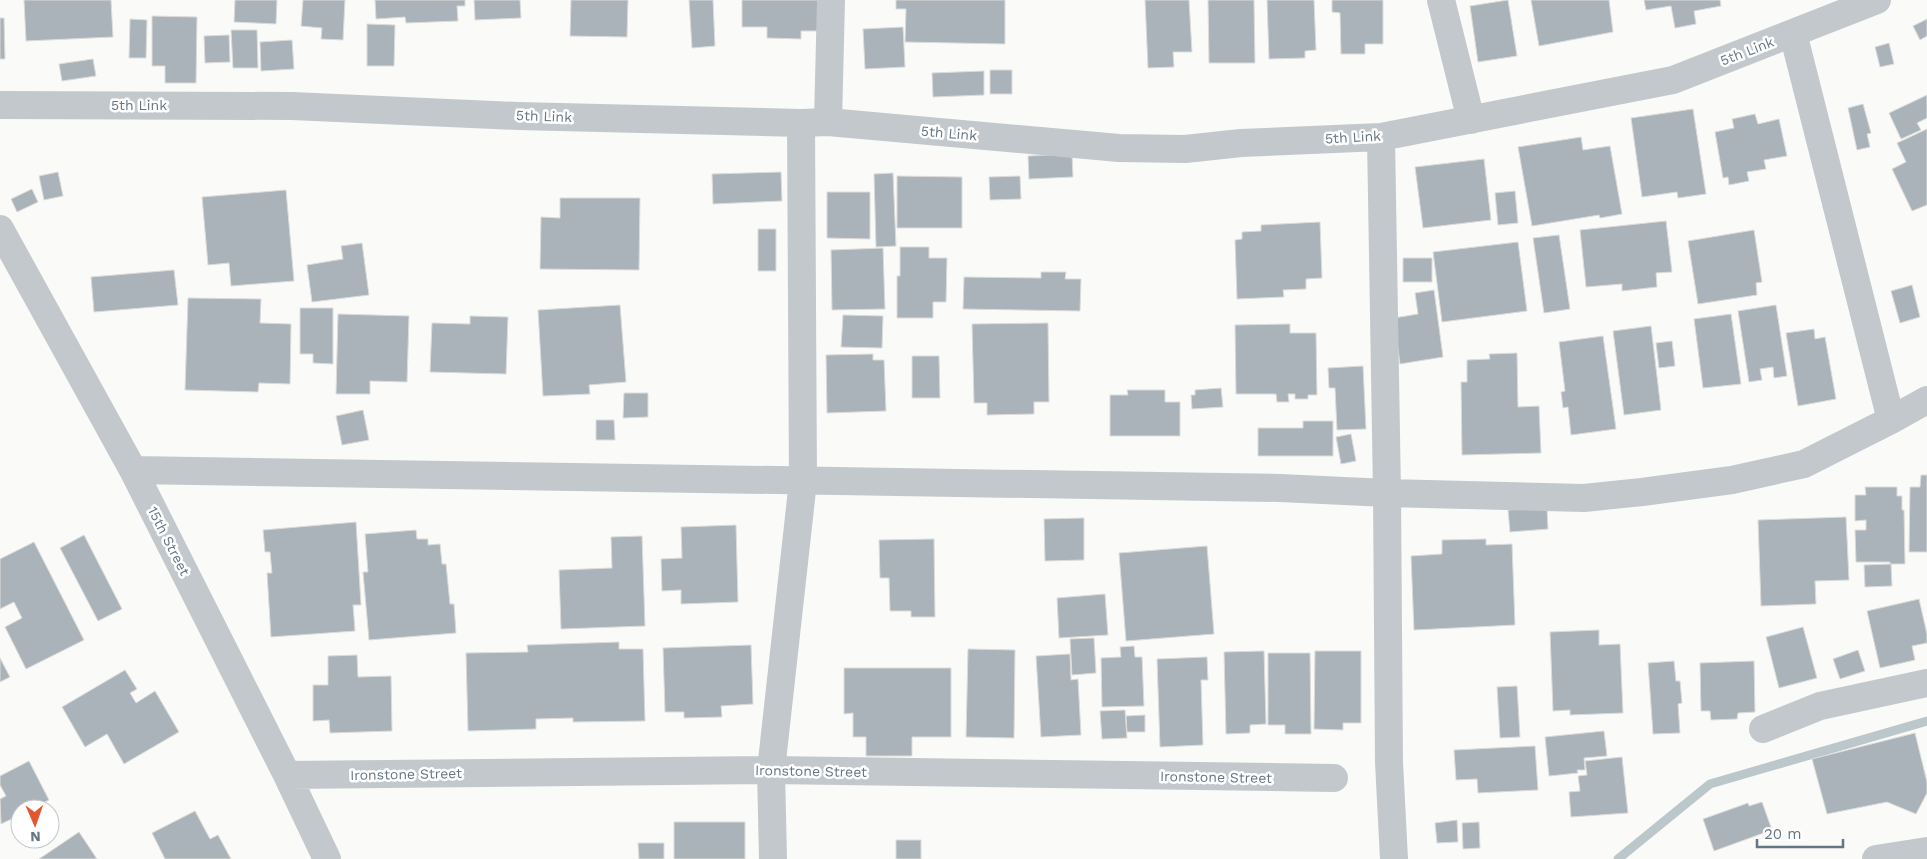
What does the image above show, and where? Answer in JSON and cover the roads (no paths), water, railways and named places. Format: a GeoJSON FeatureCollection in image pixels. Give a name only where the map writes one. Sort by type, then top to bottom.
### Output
{"type":"FeatureCollection","features":[{"type":"Feature","properties":{"kind":"street"},"geometry":{"type":"LineString","coordinates":[[828,122],[831,0]]}},
{"type":"Feature","properties":{"kind":"street"},"geometry":{"type":"LineString","coordinates":[[1440,0],[1471,120]]}},
{"type":"Feature","properties":{"kind":"street","name":"5th Link"},"geometry":{"type":"LineString","coordinates":[[0,105],[292,106],[518,116],[801,123],[828,122],[1118,148],[1185,149],[1242,143],[1381,136],[1673,80],[1876,0]]}},
{"type":"Feature","properties":{"kind":"street"},"geometry":{"type":"LineString","coordinates":[[1793,32],[1891,420]]}},
{"type":"Feature","properties":{"kind":"street"},"geometry":{"type":"LineString","coordinates":[[773,859],[771,770],[803,481],[801,123]]}},
{"type":"Feature","properties":{"kind":"street"},"geometry":{"type":"LineString","coordinates":[[1381,136],[1389,762],[1394,859]]}},
{"type":"Feature","properties":{"kind":"street","name":"15th Street"},"geometry":{"type":"LineString","coordinates":[[0,229],[133,470],[288,775],[327,859]]}},
{"type":"Feature","properties":{"kind":"street"},"geometry":{"type":"LineString","coordinates":[[133,470],[1270,488],[1584,498],[1732,480],[1804,464],[1927,400]]}},
{"type":"Feature","properties":{"kind":"street"},"geometry":{"type":"LineString","coordinates":[[1763,729],[1820,706],[1927,683]]}},
{"type":"Feature","properties":{"kind":"street","name":"Ironstone Street"},"geometry":{"type":"LineString","coordinates":[[288,775],[771,770],[1334,778]]}},
{"type":"Feature","properties":{"kind":"street"},"geometry":{"type":"LineString","coordinates":[[1879,859],[1927,852]]}},
{"type":"Feature","properties":{"kind":"waterway"},"geometry":{"type":"LineString","coordinates":[[1618,859],[1710,784],[1927,721]]}}]}
